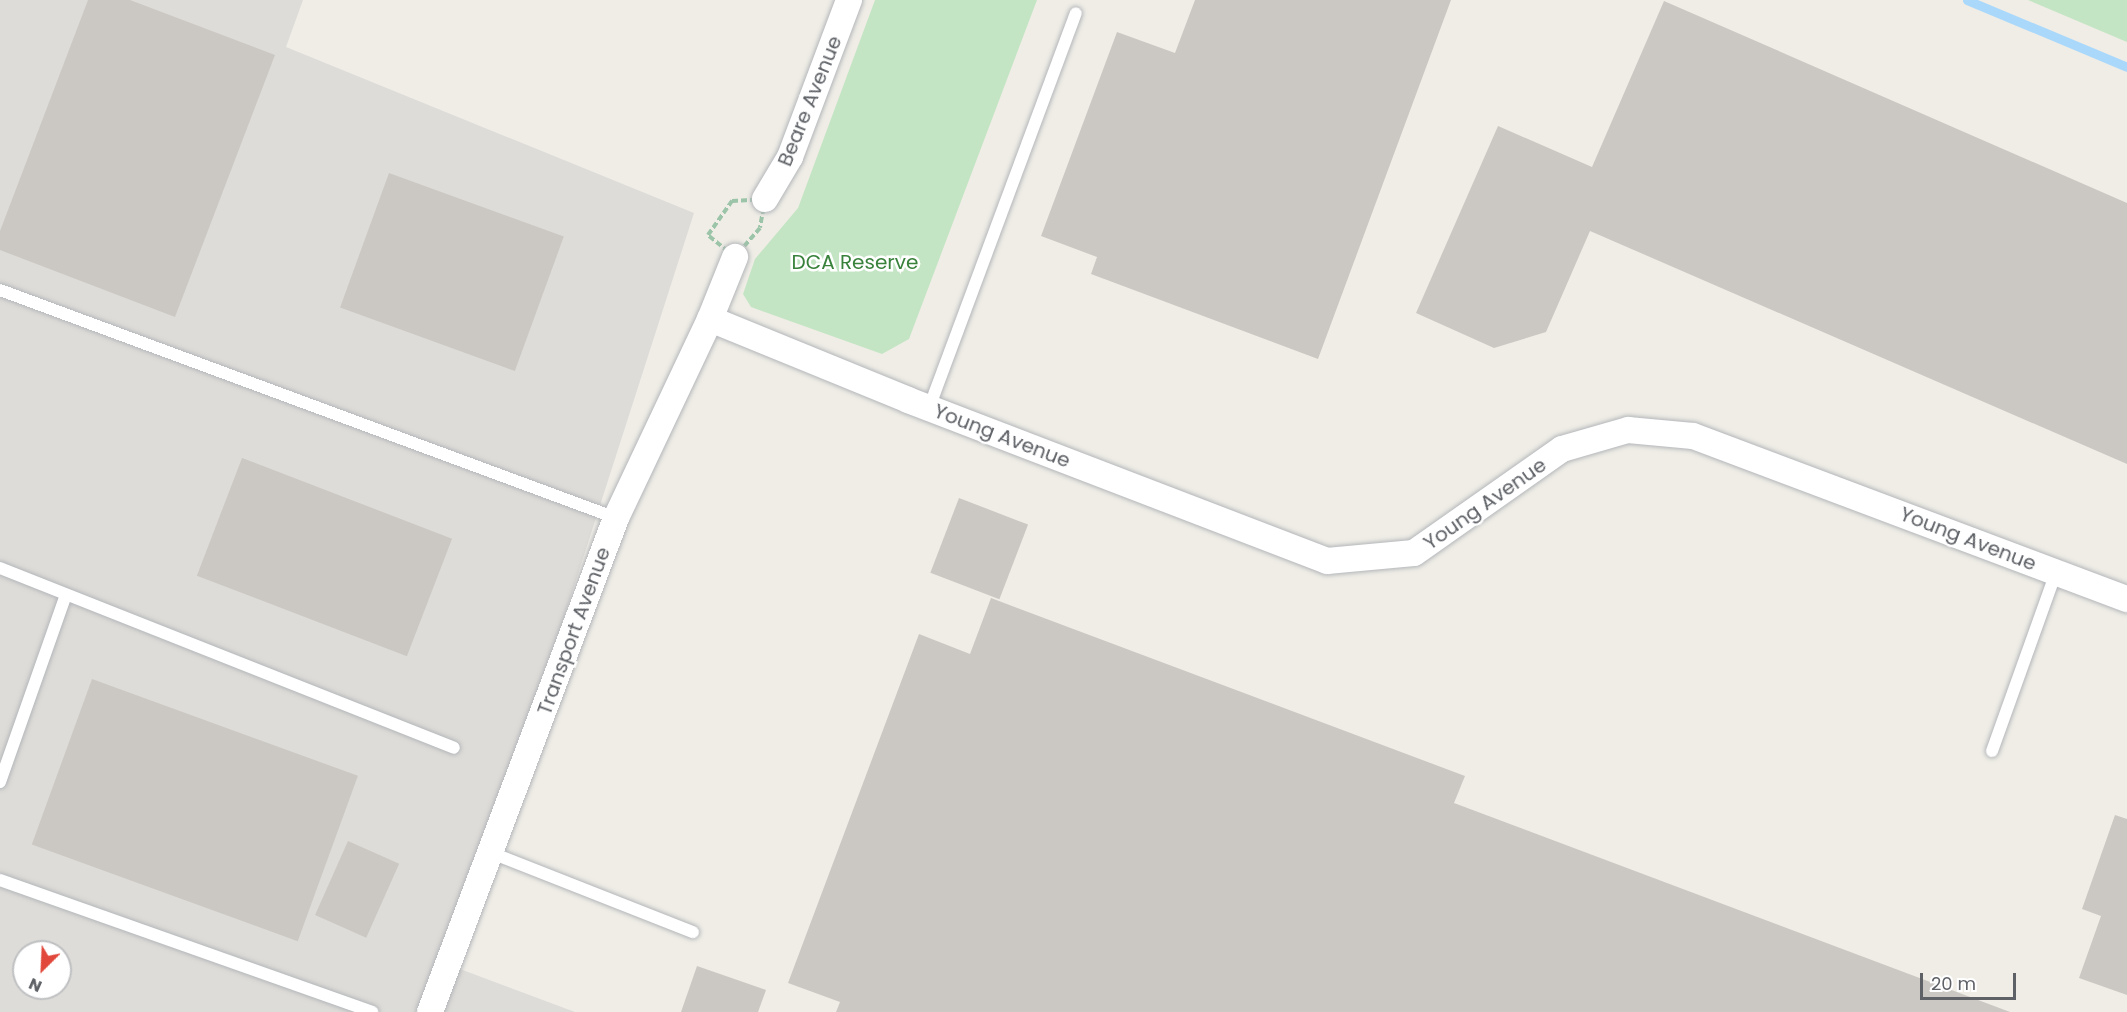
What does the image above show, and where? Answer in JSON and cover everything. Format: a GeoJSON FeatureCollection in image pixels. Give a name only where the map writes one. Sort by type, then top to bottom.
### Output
{"type":"FeatureCollection","features":[{"type":"Feature","properties":{"kind":"street","name":"Beare Avenue"},"geometry":{"type":"LineString","coordinates":[[765,199],[790,157],[849,0]]}},
{"type":"Feature","properties":{"kind":"street","name":"Transport Avenue"},"geometry":{"type":"LineString","coordinates":[[430,1012],[492,853],[616,518],[710,319],[735,257]]}},
{"type":"Feature","properties":{"kind":"street","name":"Young Avenue"},"geometry":{"type":"LineString","coordinates":[[710,319],[929,408],[1327,561],[1414,553],[1562,449],[1628,430],[1693,436],[2127,598]]}},
{"type":"Feature","properties":{"kind":"lane"},"geometry":{"type":"LineString","coordinates":[[929,408],[1076,13]]}},
{"type":"Feature","properties":{"kind":"lane"},"geometry":{"type":"LineString","coordinates":[[0,290],[616,518]]}},
{"type":"Feature","properties":{"kind":"lane"},"geometry":{"type":"LineString","coordinates":[[0,568],[454,748]]}},
{"type":"Feature","properties":{"kind":"lane"},"geometry":{"type":"LineString","coordinates":[[1992,752],[2056,572]]}},
{"type":"Feature","properties":{"kind":"lane"},"geometry":{"type":"LineString","coordinates":[[0,782],[66,595]]}},
{"type":"Feature","properties":{"kind":"lane"},"geometry":{"type":"LineString","coordinates":[[492,853],[693,932]]}},
{"type":"Feature","properties":{"kind":"lane"},"geometry":{"type":"LineString","coordinates":[[0,880],[372,1012]]}},
{"type":"Feature","properties":{"kind":"path"},"geometry":{"type":"LineString","coordinates":[[765,199],[760,228],[735,257],[708,235],[732,201],[765,199]]}},
{"type":"Feature","properties":{"kind":"shaded area"},"geometry":{"type":"Polygon","coordinates":[[[0,0],[303,0],[286,47],[694,213],[452,966],[575,1012],[0,1012],[0,0]]]}},
{"type":"Feature","properties":{"kind":"green space","name":"DCA Reserve"},"geometry":{"type":"Polygon","coordinates":[[[875,0],[1037,0],[909,339],[882,354],[751,307],[743,294],[755,259],[798,208],[875,0]]]}},
{"type":"Feature","properties":{"kind":"green space"},"geometry":{"type":"Polygon","coordinates":[[[2028,0],[2127,0],[2127,42],[2028,0]]]}},
{"type":"Feature","properties":{"kind":"building"},"geometry":{"type":"Polygon","coordinates":[[[88,0],[130,0],[275,55],[175,317],[0,250],[0,231],[88,0]]]}},
{"type":"Feature","properties":{"kind":"building"},"geometry":{"type":"Polygon","coordinates":[[[1195,0],[1451,0],[1318,359],[1091,274],[1097,257],[1041,236],[1117,32],[1175,53],[1195,0]]]}},
{"type":"Feature","properties":{"kind":"building"},"geometry":{"type":"Polygon","coordinates":[[[1664,1],[2127,203],[2127,464],[1590,231],[1546,332],[1494,348],[1416,313],[1498,126],[1592,167],[1664,1]]]}},
{"type":"Feature","properties":{"kind":"building"},"geometry":{"type":"Polygon","coordinates":[[[389,173],[564,237],[515,371],[340,307],[389,173]]]}},
{"type":"Feature","properties":{"kind":"building"},"geometry":{"type":"Polygon","coordinates":[[[242,458],[452,539],[407,656],[197,576],[242,458]]]}},
{"type":"Feature","properties":{"kind":"building"},"geometry":{"type":"Polygon","coordinates":[[[959,498],[1028,525],[999,599],[930,573],[959,498]]]}},
{"type":"Feature","properties":{"kind":"building"},"geometry":{"type":"Polygon","coordinates":[[[991,598],[1465,776],[1454,803],[2010,1012],[836,1012],[840,1002],[788,983],[919,634],[970,654],[991,598]]]}},
{"type":"Feature","properties":{"kind":"building"},"geometry":{"type":"Polygon","coordinates":[[[92,679],[358,776],[298,941],[32,844],[92,679]]]}},
{"type":"Feature","properties":{"kind":"building"},"geometry":{"type":"Polygon","coordinates":[[[2115,815],[2127,819],[2127,995],[2079,978],[2101,916],[2082,909],[2115,815]]]}},
{"type":"Feature","properties":{"kind":"building"},"geometry":{"type":"Polygon","coordinates":[[[348,841],[399,864],[366,938],[315,915],[348,841]]]}},
{"type":"Feature","properties":{"kind":"building"},"geometry":{"type":"Polygon","coordinates":[[[697,966],[766,990],[758,1012],[681,1012],[697,966]]]}},
{"type":"Feature","properties":{"kind":"waterway"},"geometry":{"type":"LineString","coordinates":[[1967,0],[2127,67]]}}]}
